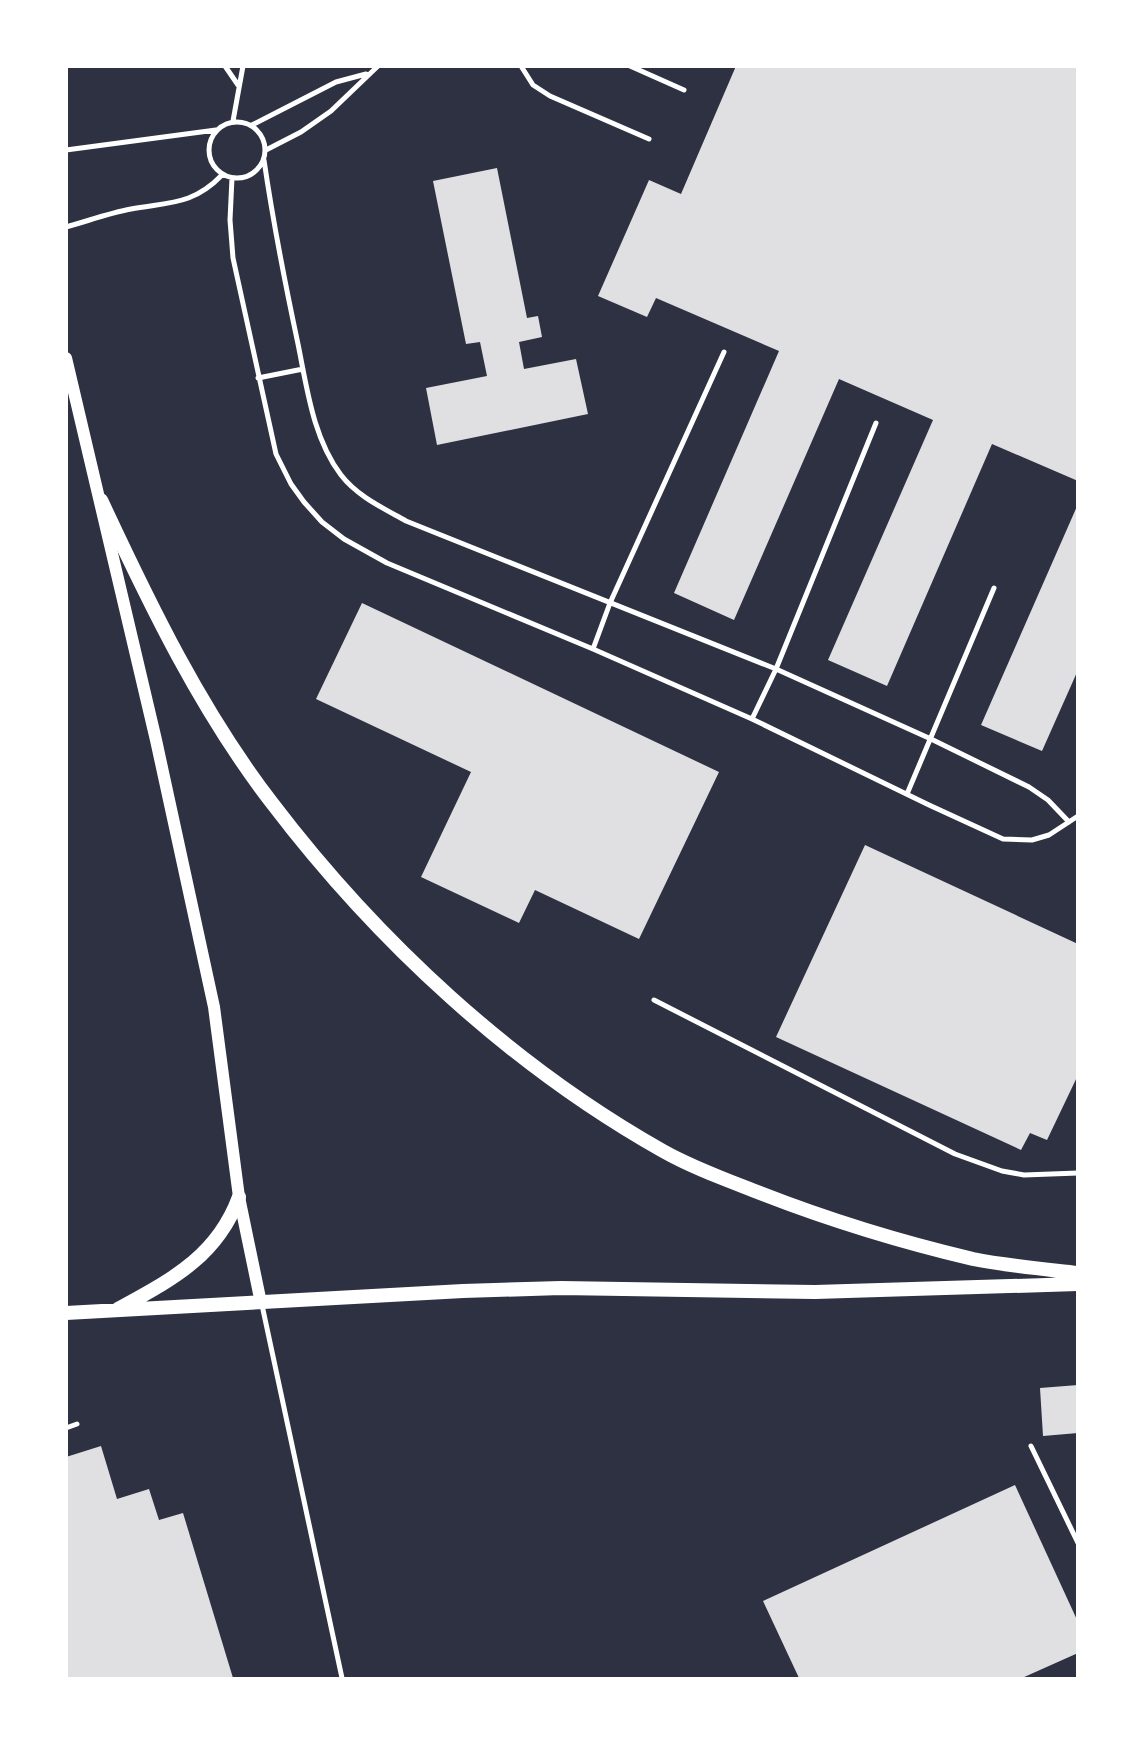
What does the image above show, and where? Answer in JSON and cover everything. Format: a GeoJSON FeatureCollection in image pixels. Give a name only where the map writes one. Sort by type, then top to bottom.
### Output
{"type":"FeatureCollection","features":[{"type":"Feature","properties":{"kind":"main road"},"geometry":{"type":"LineString","coordinates":[[101,500],[162,629],[199,693],[270,802],[361,909],[440,988],[561,1085],[665,1152],[723,1179],[806,1211],[974,1259],[1077,1273]]}},
{"type":"Feature","properties":{"kind":"main road"},"geometry":{"type":"LineString","coordinates":[[113,1311],[177,1276],[196,1262],[231,1219],[239,1197]]}},
{"type":"Feature","properties":{"kind":"main road"},"geometry":{"type":"LineString","coordinates":[[66,1314],[561,1288],[815,1292],[1077,1284]]}},
{"type":"Feature","properties":{"kind":"street"},"geometry":{"type":"LineString","coordinates":[[66,358],[101,500],[214,1007],[239,1197],[261,1303]]}},
{"type":"Feature","properties":{"kind":"lane"},"geometry":{"type":"LineString","coordinates":[[225,66],[238,85]]}},
{"type":"Feature","properties":{"kind":"lane"},"geometry":{"type":"LineString","coordinates":[[233,121],[243,66]]}},
{"type":"Feature","properties":{"kind":"lane"},"geometry":{"type":"LineString","coordinates":[[266,150],[331,111],[378,66]]}},
{"type":"Feature","properties":{"kind":"lane"},"geometry":{"type":"LineString","coordinates":[[521,66],[533,85],[550,96],[649,139]]}},
{"type":"Feature","properties":{"kind":"lane"},"geometry":{"type":"LineString","coordinates":[[630,66],[684,90]]}},
{"type":"Feature","properties":{"kind":"lane"},"geometry":{"type":"LineString","coordinates":[[252,125],[328,86],[369,73]]}},
{"type":"Feature","properties":{"kind":"lane"},"geometry":{"type":"LineString","coordinates":[[264,160],[251,174],[232,178],[215,168],[208,149],[216,130],[233,121],[252,125],[260,132],[266,150],[264,160],[278,252],[319,434],[341,475],[371,502],[406,521],[776,669],[931,739],[1029,788],[1048,800],[1069,822]]}},
{"type":"Feature","properties":{"kind":"lane"},"geometry":{"type":"LineString","coordinates":[[66,150],[216,130]]}},
{"type":"Feature","properties":{"kind":"lane"},"geometry":{"type":"LineString","coordinates":[[66,227],[129,209],[172,203],[196,196],[209,188],[222,174]]}},
{"type":"Feature","properties":{"kind":"lane"},"geometry":{"type":"LineString","coordinates":[[232,178],[230,220],[233,258],[276,454],[290,484],[322,522],[344,540],[387,563],[752,719],[1003,839],[1032,840],[1049,835],[1077,816]]}},
{"type":"Feature","properties":{"kind":"lane"},"geometry":{"type":"LineString","coordinates":[[593,649],[610,603],[724,352]]}},
{"type":"Feature","properties":{"kind":"lane"},"geometry":{"type":"LineString","coordinates":[[258,377],[303,369]]}},
{"type":"Feature","properties":{"kind":"lane"},"geometry":{"type":"LineString","coordinates":[[752,719],[776,669],[876,423]]}},
{"type":"Feature","properties":{"kind":"lane"},"geometry":{"type":"LineString","coordinates":[[907,794],[994,587]]}},
{"type":"Feature","properties":{"kind":"lane"},"geometry":{"type":"LineString","coordinates":[[654,1000],[955,1154],[1002,1171],[1024,1175],[1077,1173]]}},
{"type":"Feature","properties":{"kind":"lane"},"geometry":{"type":"LineString","coordinates":[[261,1303],[342,1678]]}},
{"type":"Feature","properties":{"kind":"lane"},"geometry":{"type":"LineString","coordinates":[[66,1428],[77,1424]]}},
{"type":"Feature","properties":{"kind":"lane"},"geometry":{"type":"LineString","coordinates":[[1031,1446],[1077,1543]]}},
{"type":"Feature","properties":{"kind":"building"},"geometry":{"type":"Polygon","coordinates":[[[736,66],[1078,66],[1078,481],[992,444],[887,686],[828,660],[933,420],[839,379],[734,620],[674,593],[779,351],[656,298],[647,317],[598,296],[649,180],[681,194],[736,66]]]}},
{"type":"Feature","properties":{"kind":"building"},"geometry":{"type":"Polygon","coordinates":[[[497,168],[527,318],[538,316],[542,337],[519,342],[524,369],[576,359],[588,414],[437,445],[426,388],[487,376],[480,342],[466,344],[433,181],[497,168]]]}},
{"type":"Feature","properties":{"kind":"building"},"geometry":{"type":"Polygon","coordinates":[[[1078,504],[1078,670],[1042,751],[981,725],[1078,504]]]}},
{"type":"Feature","properties":{"kind":"building"},"geometry":{"type":"Polygon","coordinates":[[[362,603],[719,772],[639,939],[535,890],[519,923],[421,877],[471,772],[316,699],[362,603]]]}},
{"type":"Feature","properties":{"kind":"building"},"geometry":{"type":"Polygon","coordinates":[[[865,845],[1078,944],[1078,1075],[1047,1140],[1030,1133],[1021,1150],[776,1037],[865,845]]]}},
{"type":"Feature","properties":{"kind":"building"},"geometry":{"type":"Polygon","coordinates":[[[1078,1385],[1078,1433],[1043,1436],[1040,1388],[1078,1385]]]}},
{"type":"Feature","properties":{"kind":"building"},"geometry":{"type":"Polygon","coordinates":[[[101,1446],[117,1499],[149,1489],[159,1520],[183,1513],[233,1678],[66,1678],[66,1457],[101,1446]]]}},
{"type":"Feature","properties":{"kind":"building"},"geometry":{"type":"Polygon","coordinates":[[[1015,1485],[1078,1622],[1078,1653],[1022,1678],[799,1678],[763,1601],[1015,1485]]]}}]}
